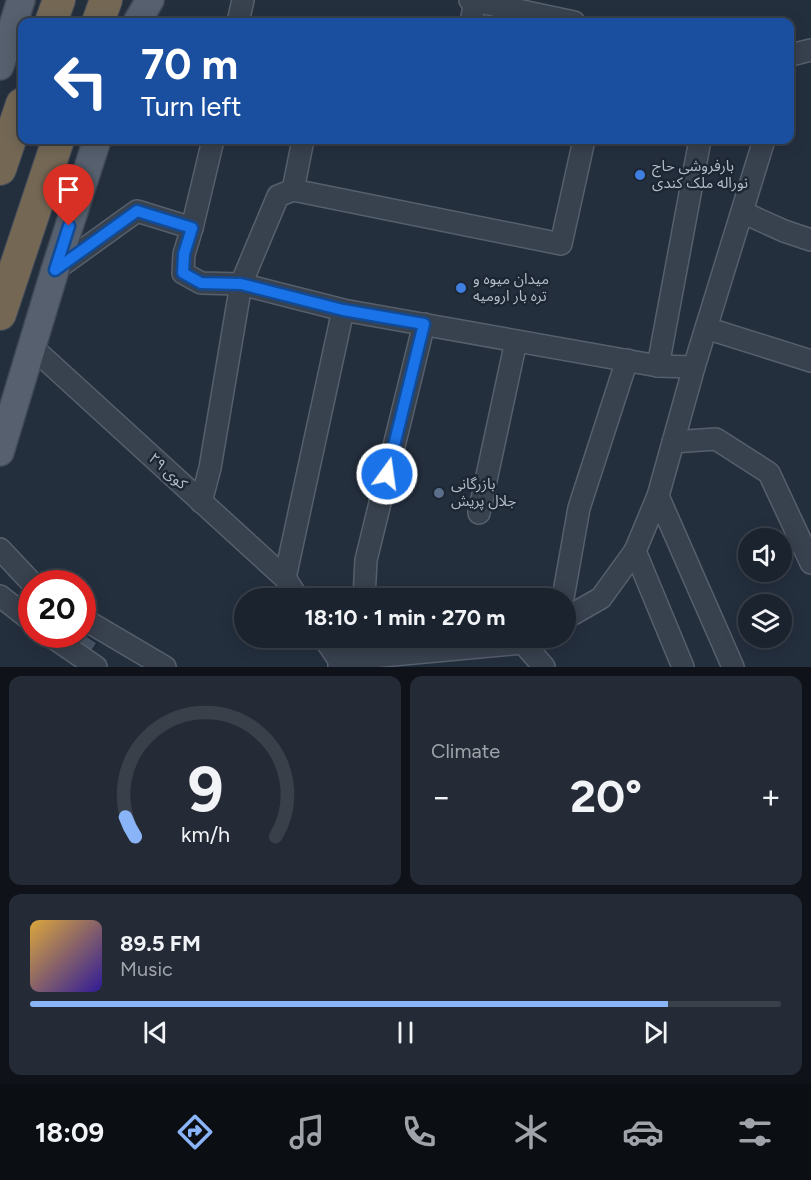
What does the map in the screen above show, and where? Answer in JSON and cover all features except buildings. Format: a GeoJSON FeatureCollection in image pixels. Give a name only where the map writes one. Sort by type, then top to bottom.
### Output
{"type":"FeatureCollection","features":[{"type":"Feature","properties":{"kind":"highway"},"geometry":{"type":"LineString","coordinates":[[52,18],[59,0]]}},
{"type":"Feature","properties":{"kind":"highway"},"geometry":{"type":"LineString","coordinates":[[99,18],[106,0]]}},
{"type":"Feature","properties":{"kind":"highway"},"geometry":{"type":"LineString","coordinates":[[0,169],[18,116]]}},
{"type":"Feature","properties":{"kind":"highway"},"geometry":{"type":"LineString","coordinates":[[0,314],[10,278],[57,144]]}},
{"type":"Feature","properties":{"kind":"main road"},"geometry":{"type":"LineString","coordinates":[[0,11],[8,0]]}},
{"type":"Feature","properties":{"kind":"main road"},"geometry":{"type":"LineString","coordinates":[[0,66],[21,0]]}},
{"type":"Feature","properties":{"kind":"main road"},"geometry":{"type":"LineString","coordinates":[[137,18],[141,0]]}},
{"type":"Feature","properties":{"kind":"main road"},"geometry":{"type":"LineString","coordinates":[[139,18],[150,0]]}},
{"type":"Feature","properties":{"kind":"main road"},"geometry":{"type":"LineString","coordinates":[[0,452],[96,144]]}},
{"type":"Feature","properties":{"kind":"street"},"geometry":{"type":"LineString","coordinates":[[239,18],[243,0]]}},
{"type":"Feature","properties":{"kind":"street"},"geometry":{"type":"LineString","coordinates":[[471,18],[473,1],[554,18]]}},
{"type":"Feature","properties":{"kind":"street"},"geometry":{"type":"LineString","coordinates":[[212,144],[184,254],[183,273],[201,283],[241,284],[343,310],[658,366],[694,368]]}},
{"type":"Feature","properties":{"kind":"street"},"geometry":{"type":"LineString","coordinates":[[292,190],[302,144]]}},
{"type":"Feature","properties":{"kind":"street"},"geometry":{"type":"LineString","coordinates":[[201,502],[210,468],[241,284],[278,196],[292,190],[561,244],[583,144]]}},
{"type":"Feature","properties":{"kind":"street"},"geometry":{"type":"LineString","coordinates":[[658,366],[698,144]]}},
{"type":"Feature","properties":{"kind":"street"},"geometry":{"type":"LineString","coordinates":[[576,612],[601,598],[635,551],[658,496],[694,368],[763,144]]}},
{"type":"Feature","properties":{"kind":"street"},"geometry":{"type":"LineString","coordinates":[[55,270],[137,211],[192,228]]}},
{"type":"Feature","properties":{"kind":"street"},"geometry":{"type":"LineString","coordinates":[[742,212],[784,231],[811,240]]}},
{"type":"Feature","properties":{"kind":"street"},"geometry":{"type":"LineString","coordinates":[[285,578],[343,310]]}},
{"type":"Feature","properties":{"kind":"street"},"geometry":{"type":"LineString","coordinates":[[365,588],[366,560],[424,324]]}},
{"type":"Feature","properties":{"kind":"street"},"geometry":{"type":"LineString","coordinates":[[706,328],[811,361]]}},
{"type":"Feature","properties":{"kind":"street"},"geometry":{"type":"LineString","coordinates":[[479,513],[516,341]]}},
{"type":"Feature","properties":{"kind":"street","name":"کوی ۲۹"},"geometry":{"type":"LineString","coordinates":[[32,347],[285,578],[292,588]]}},
{"type":"Feature","properties":{"kind":"street"},"geometry":{"type":"LineString","coordinates":[[565,588],[579,508],[627,360]]}},
{"type":"Feature","properties":{"kind":"street"},"geometry":{"type":"LineString","coordinates":[[673,442],[717,439],[769,473],[811,563]]}},
{"type":"Feature","properties":{"kind":"street"},"geometry":{"type":"LineString","coordinates":[[658,496],[733,667]]}},
{"type":"Feature","properties":{"kind":"street"},"geometry":{"type":"LineString","coordinates":[[0,549],[20,570]]}},
{"type":"Feature","properties":{"kind":"street"},"geometry":{"type":"LineString","coordinates":[[635,551],[683,667]]}},
{"type":"Feature","properties":{"kind":"street"},"geometry":{"type":"LineString","coordinates":[[0,596],[18,610]]}},
{"type":"Feature","properties":{"kind":"street"},"geometry":{"type":"LineString","coordinates":[[96,626],[165,667]]}},
{"type":"Feature","properties":{"kind":"street"},"geometry":{"type":"LineString","coordinates":[[68,648],[96,667]]}},
{"type":"Feature","properties":{"kind":"street"},"geometry":{"type":"LineString","coordinates":[[330,648],[339,663],[455,648]]}},
{"type":"Feature","properties":{"kind":"street"},"geometry":{"type":"LineString","coordinates":[[384,648],[391,655]]}},
{"type":"Feature","properties":{"kind":"street"},"geometry":{"type":"LineString","coordinates":[[533,648],[544,667]]}},
{"type":"Feature","properties":{"kind":"place","name":"بارفروشی حاج نوراله ملک کندی"},"geometry":{"type":"Point","coordinates":[640,175]}},
{"type":"Feature","properties":{"kind":"place","name":"میدان میوه و تره بار ارومیه"},"geometry":{"type":"Point","coordinates":[461,288]}},
{"type":"Feature","properties":{"kind":"place","name":"بازرگانی جلال پریش"},"geometry":{"type":"Point","coordinates":[439,493]}},
{"type":"Feature","properties":{"kind":"route"},"geometry":{"type":"LineString","coordinates":[[69,226],[55,270],[137,211],[192,228],[184,254],[183,273],[201,283],[241,284],[343,310],[424,324],[387,474]]}}]}
